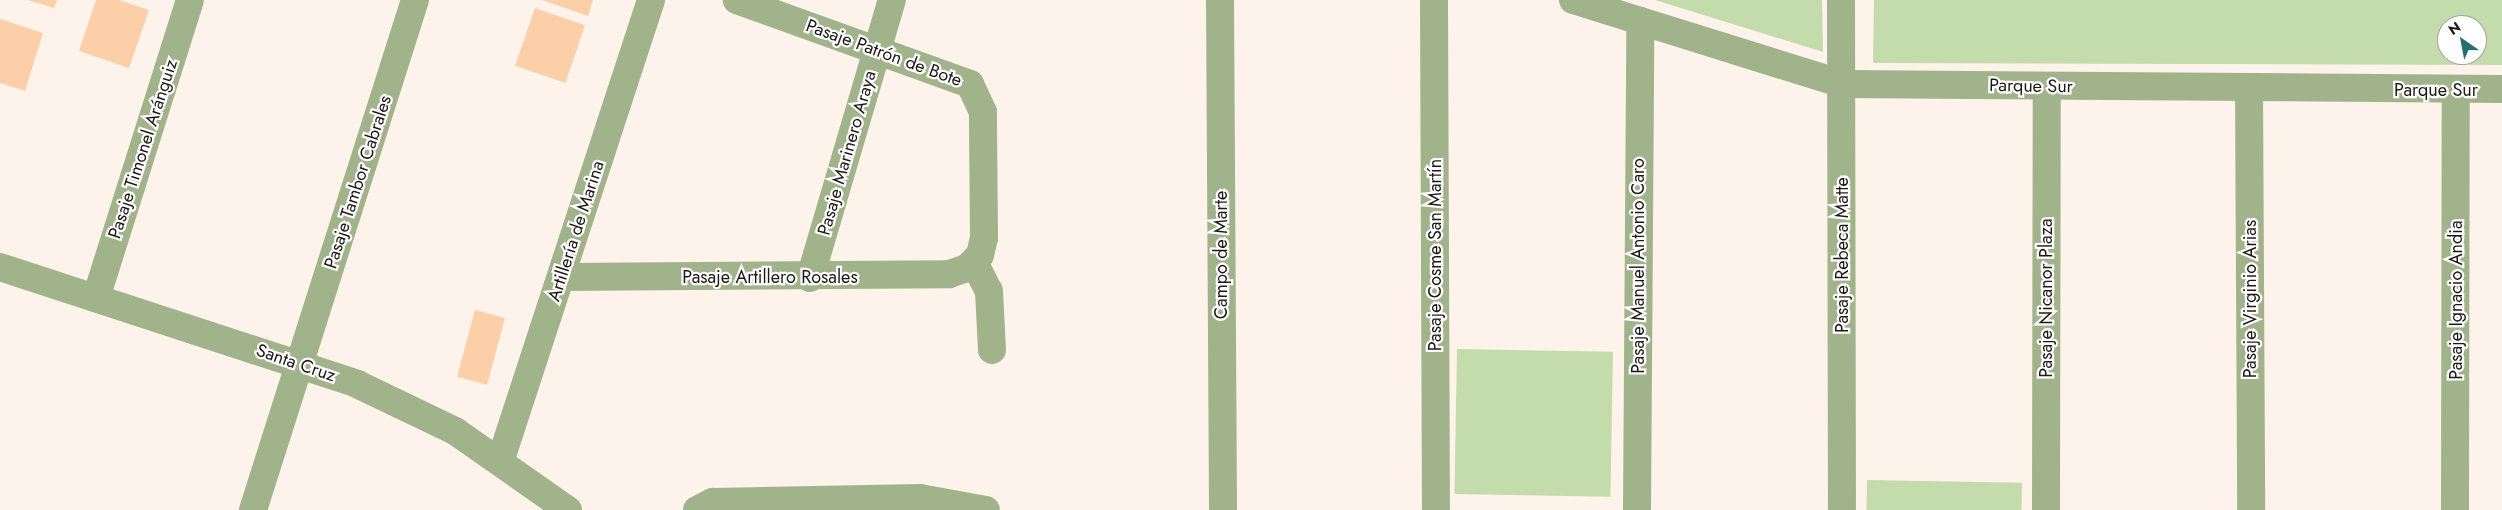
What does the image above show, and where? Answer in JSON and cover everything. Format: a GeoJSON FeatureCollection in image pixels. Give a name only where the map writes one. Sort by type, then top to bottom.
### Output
{"type":"FeatureCollection","features":[{"type":"Feature","properties":{"kind":"street","name":"Pasaje Timonel Aránguiz"},"geometry":{"type":"LineString","coordinates":[[96,298],[190,0]]}},
{"type":"Feature","properties":{"kind":"street","name":"Pasaje Tambor Cabrales"},"geometry":{"type":"LineString","coordinates":[[253,510],[415,0]]}},
{"type":"Feature","properties":{"kind":"street","name":"Artillería de Marina"},"geometry":{"type":"LineString","coordinates":[[500,462],[651,0]]}},
{"type":"Feature","properties":{"kind":"street","name":"Pasaje Patrón de Bote"},"geometry":{"type":"LineString","coordinates":[[737,0],[961,79],[981,101],[984,238],[974,262]]}},
{"type":"Feature","properties":{"kind":"street","name":"Pasaje Marinero Araya"},"geometry":{"type":"LineString","coordinates":[[810,278],[892,0]]}},
{"type":"Feature","properties":{"kind":"street","name":"Campo de Marte"},"geometry":{"type":"LineString","coordinates":[[1220,0],[1223,510]]}},
{"type":"Feature","properties":{"kind":"street","name":"Pasaje Cosme San Martín"},"geometry":{"type":"LineString","coordinates":[[1434,0],[1436,510]]}},
{"type":"Feature","properties":{"kind":"street","name":"Parque Sur"},"geometry":{"type":"LineString","coordinates":[[1573,0],[1843,84],[2456,91],[2502,89]]}},
{"type":"Feature","properties":{"kind":"street","name":"Pasaje Rebeca Matte"},"geometry":{"type":"LineString","coordinates":[[1841,0],[1843,84],[1842,510]]}},
{"type":"Feature","properties":{"kind":"street","name":"Pasaje Manuel Antonio Caro"},"geometry":{"type":"LineString","coordinates":[[1636,510],[1640,21]]}},
{"type":"Feature","properties":{"kind":"street","name":"Pasaje Nicanor Plaza"},"geometry":{"type":"LineString","coordinates":[[2046,510],[2047,86]]}},
{"type":"Feature","properties":{"kind":"street","name":"Pasaje Virginio Arias"},"geometry":{"type":"LineString","coordinates":[[2249,88],[2251,510]]}},
{"type":"Feature","properties":{"kind":"street","name":"Pasaje Ignacio Andia"},"geometry":{"type":"LineString","coordinates":[[2455,510],[2456,91]]}},
{"type":"Feature","properties":{"kind":"street","name":"Pasaje Artillero Rosales"},"geometry":{"type":"LineString","coordinates":[[562,277],[810,278],[949,274],[974,262]]}},
{"type":"Feature","properties":{"kind":"street"},"geometry":{"type":"LineString","coordinates":[[974,262],[989,291],[992,350]]}},
{"type":"Feature","properties":{"kind":"street","name":"Santa Cruz"},"geometry":{"type":"LineString","coordinates":[[0,266],[300,364],[406,406],[500,462],[568,510]]}},
{"type":"Feature","properties":{"kind":"street"},"geometry":{"type":"LineString","coordinates":[[697,510],[714,502],[920,498],[986,510]]}},
{"type":"Feature","properties":{"kind":"green space"},"geometry":{"type":"Polygon","coordinates":[[[1655,0],[1822,0],[1823,52],[1655,0]]]}},
{"type":"Feature","properties":{"kind":"green space"},"geometry":{"type":"Polygon","coordinates":[[[1874,0],[2502,0],[2502,65],[2487,65],[2487,15],[2437,15],[2437,65],[1873,63],[1874,0]]]}},
{"type":"Feature","properties":{"kind":"green space"},"geometry":{"type":"Polygon","coordinates":[[[1457,349],[1613,352],[1610,497],[1454,494],[1457,349]]]}},
{"type":"Feature","properties":{"kind":"green space"},"geometry":{"type":"Polygon","coordinates":[[[1867,480],[2022,483],[2021,510],[1866,510],[1867,480]]]}},
{"type":"Feature","properties":{"kind":"building"},"geometry":{"type":"Polygon","coordinates":[[[28,0],[57,0],[54,8],[28,0]]]}},
{"type":"Feature","properties":{"kind":"building"},"geometry":{"type":"Polygon","coordinates":[[[96,0],[119,0],[149,10],[129,68],[79,51],[96,0]]]}},
{"type":"Feature","properties":{"kind":"building"},"geometry":{"type":"Polygon","coordinates":[[[542,0],[593,0],[588,16],[542,0]]]}},
{"type":"Feature","properties":{"kind":"building"},"geometry":{"type":"Polygon","coordinates":[[[535,8],[585,25],[565,83],[515,66],[535,8]]]}},
{"type":"Feature","properties":{"kind":"building"},"geometry":{"type":"Polygon","coordinates":[[[0,19],[43,33],[25,91],[0,83],[0,19]]]}},
{"type":"Feature","properties":{"kind":"building"},"geometry":{"type":"Polygon","coordinates":[[[475,310],[505,318],[487,385],[457,377],[475,310]]]}}]}
